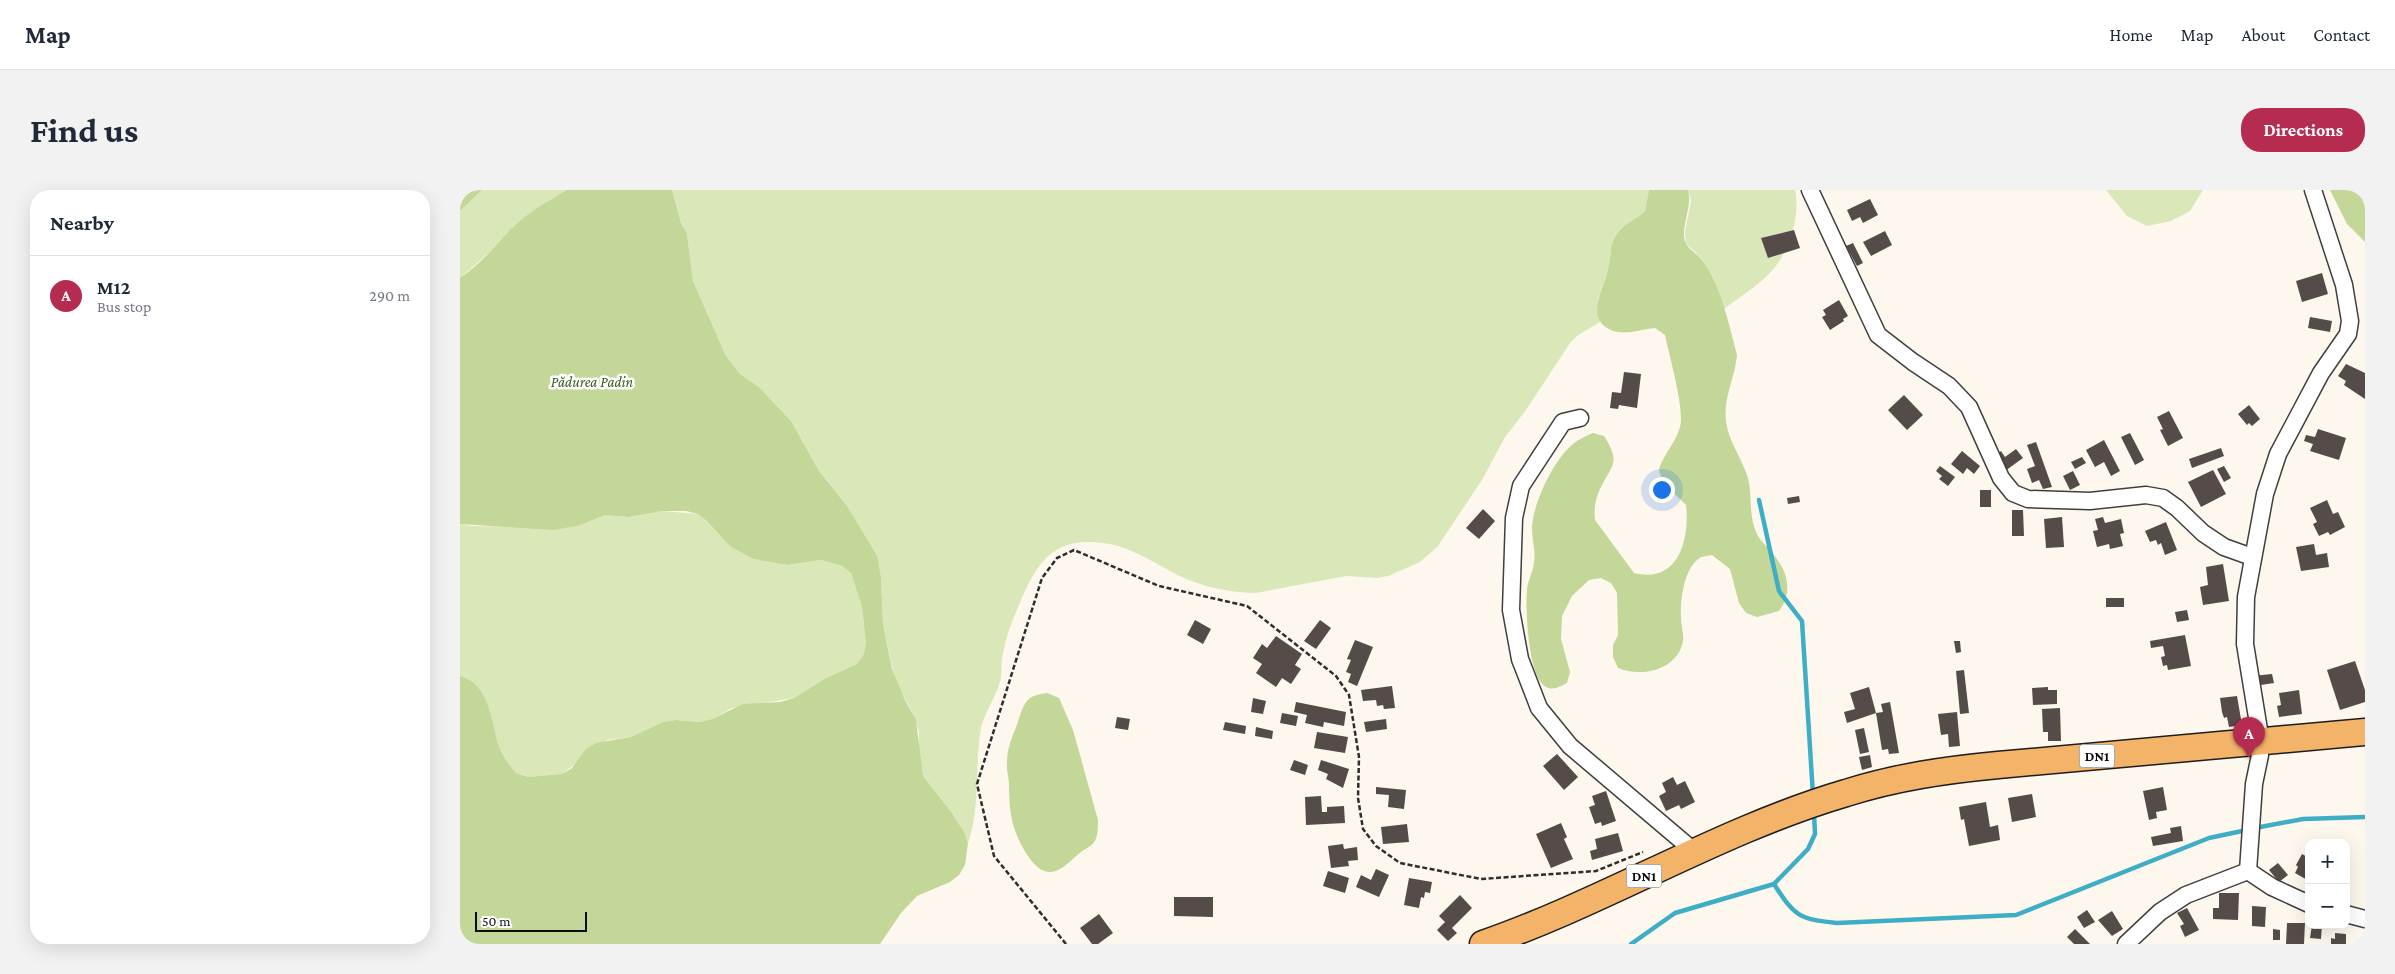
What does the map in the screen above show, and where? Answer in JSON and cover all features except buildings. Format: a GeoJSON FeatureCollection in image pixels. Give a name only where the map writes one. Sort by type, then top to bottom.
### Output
{"type":"FeatureCollection","features":[{"type":"Feature","properties":{"kind":"main road","name":"DN1"},"geometry":{"type":"LineString","coordinates":[[2261,748],[2365,732]]}},
{"type":"Feature","properties":{"kind":"main road","name":"DN1"},"geometry":{"type":"LineString","coordinates":[[1483,944],[1539,923],[1695,852],[1834,804],[1892,780],[1941,771],[2261,748],[2365,746]]}},
{"type":"Feature","properties":{"kind":"main road","name":"DN1"},"geometry":{"type":"LineString","coordinates":[[1522,944],[1753,842],[1806,813]]}},
{"type":"Feature","properties":{"kind":"street"},"geometry":{"type":"LineString","coordinates":[[1810,190],[1878,335],[1948,386],[1968,407],[2001,478],[2013,493],[2028,499],[2072,500],[2146,495],[2163,498],[2217,542],[2252,557]]}},
{"type":"Feature","properties":{"kind":"street"},"geometry":{"type":"LineString","coordinates":[[2248,871],[2252,842],[2254,784],[2261,748],[2245,644],[2246,597],[2252,557],[2265,494],[2278,454],[2321,373],[2348,334],[2350,321],[2344,285],[2313,190]]}},
{"type":"Feature","properties":{"kind":"street"},"geometry":{"type":"LineString","coordinates":[[1580,418],[1563,422],[1521,486],[1514,518],[1511,610],[1520,659],[1539,708],[1570,746],[1695,852]]}},
{"type":"Feature","properties":{"kind":"street"},"geometry":{"type":"LineString","coordinates":[[2248,871],[2272,887],[2305,902]]}},
{"type":"Feature","properties":{"kind":"street"},"geometry":{"type":"LineString","coordinates":[[2126,944],[2160,912],[2186,895],[2248,871]]}},
{"type":"Feature","properties":{"kind":"street"},"geometry":{"type":"LineString","coordinates":[[2350,915],[2365,919]]}},
{"type":"Feature","properties":{"kind":"path"},"geometry":{"type":"LineString","coordinates":[[1066,944],[994,856],[977,784],[1042,578],[1057,558],[1074,550],[1159,586],[1247,606],[1336,676],[1349,695],[1359,757],[1358,798],[1363,829],[1376,846],[1400,863],[1481,879],[1596,871],[1651,848]]}},
{"type":"Feature","properties":{"kind":"green space"},"geometry":{"type":"Polygon","coordinates":[[[460,190],[482,190],[460,211],[460,190]]]}},
{"type":"Feature","properties":{"kind":"green space"},"geometry":{"type":"Polygon","coordinates":[[[482,190],[567,190],[549,200],[460,278],[460,211],[482,190]]]}},
{"type":"Feature","properties":{"kind":"green space","name":"Pădurea Padin"},"geometry":{"type":"Polygon","coordinates":[[[567,190],[672,190],[681,223],[687,234],[693,281],[726,356],[740,374],[759,387],[791,421],[819,471],[847,506],[877,556],[881,578],[883,624],[892,669],[916,720],[923,776],[952,813],[964,832],[968,843],[965,865],[959,875],[950,882],[917,896],[901,913],[880,944],[460,944],[460,676],[470,680],[483,694],[491,713],[499,747],[503,755],[516,773],[528,777],[562,774],[572,768],[586,749],[596,743],[631,737],[663,722],[676,720],[700,722],[712,719],[743,704],[780,702],[794,698],[826,678],[857,664],[864,654],[866,643],[862,607],[851,573],[842,566],[821,560],[787,565],[753,559],[731,547],[698,514],[686,511],[663,511],[628,517],[605,515],[577,526],[553,530],[460,524],[460,278],[523,219],[544,203],[567,190]]]}},
{"type":"Feature","properties":{"kind":"green space"},"geometry":{"type":"Polygon","coordinates":[[[672,190],[1649,191],[1645,211],[1627,225],[1610,253],[1610,265],[1598,299],[1600,322],[1578,335],[1570,343],[1526,410],[1505,437],[1482,480],[1438,546],[1420,562],[1388,576],[1377,578],[1346,576],[1248,593],[1213,588],[1197,583],[1136,553],[1114,545],[1085,542],[1071,544],[1058,549],[1048,556],[1032,577],[1013,618],[1003,652],[1000,682],[981,727],[974,817],[968,843],[964,832],[952,813],[923,776],[919,753],[919,731],[911,710],[895,680],[883,624],[881,578],[865,537],[847,506],[819,471],[791,421],[759,387],[740,374],[726,356],[693,281],[687,234],[681,223],[672,190]]]}},
{"type":"Feature","properties":{"kind":"green space"},"geometry":{"type":"Polygon","coordinates":[[[1649,190],[1688,190],[1689,204],[1684,238],[1687,245],[1709,270],[1714,281],[1724,306],[1737,355],[1726,405],[1726,422],[1732,443],[1742,462],[1749,482],[1752,518],[1756,532],[1760,540],[1776,557],[1784,572],[1787,595],[1779,611],[1757,617],[1746,613],[1739,603],[1730,569],[1712,555],[1701,557],[1690,569],[1684,585],[1681,611],[1683,641],[1680,651],[1666,665],[1657,669],[1637,672],[1618,668],[1613,657],[1613,645],[1618,635],[1617,593],[1611,583],[1601,578],[1589,580],[1572,596],[1562,616],[1561,639],[1570,672],[1567,683],[1557,688],[1549,688],[1540,681],[1532,657],[1527,626],[1527,589],[1534,559],[1532,529],[1536,508],[1545,483],[1566,451],[1573,444],[1593,433],[1604,436],[1614,459],[1597,497],[1595,520],[1634,573],[1649,575],[1661,572],[1671,566],[1683,545],[1686,532],[1686,505],[1662,481],[1659,469],[1678,432],[1681,419],[1679,396],[1665,335],[1655,328],[1626,332],[1614,331],[1602,323],[1598,316],[1597,308],[1614,241],[1624,227],[1645,211],[1649,190]]]}},
{"type":"Feature","properties":{"kind":"green space"},"geometry":{"type":"Polygon","coordinates":[[[1688,190],[1795,190],[1796,212],[1794,224],[1787,247],[1781,258],[1767,276],[1724,309],[1702,259],[1686,243],[1685,232],[1691,200],[1688,190]]]}},
{"type":"Feature","properties":{"kind":"green space"},"geometry":{"type":"Polygon","coordinates":[[[2106,190],[2203,190],[2190,211],[2171,221],[2147,226],[2127,216],[2106,190]]]}},
{"type":"Feature","properties":{"kind":"green space"},"geometry":{"type":"Polygon","coordinates":[[[2330,190],[2365,190],[2365,242],[2347,224],[2330,190]]]}},
{"type":"Feature","properties":{"kind":"green space"},"geometry":{"type":"Polygon","coordinates":[[[663,511],[698,514],[716,528],[731,547],[753,559],[787,565],[821,560],[842,566],[851,573],[862,607],[866,643],[864,654],[857,664],[826,678],[794,698],[732,708],[712,719],[700,722],[676,720],[663,722],[631,737],[607,740],[562,774],[528,777],[516,773],[499,747],[491,714],[483,695],[470,680],[460,676],[460,524],[471,526],[565,528],[605,515],[628,517],[663,511]]]}},
{"type":"Feature","properties":{"kind":"green space"},"geometry":{"type":"Polygon","coordinates":[[[1047,693],[1059,698],[1073,730],[1098,820],[1095,841],[1068,864],[1056,871],[1050,872],[1039,868],[1034,863],[1018,839],[1012,822],[1007,765],[1010,743],[1024,706],[1031,697],[1047,693]]]}},
{"type":"Feature","properties":{"kind":"waterway"},"geometry":{"type":"LineString","coordinates":[[1759,500],[1779,591],[1802,621],[1813,795]]}},
{"type":"Feature","properties":{"kind":"waterway"},"geometry":{"type":"LineString","coordinates":[[1631,944],[1675,913],[1774,884],[1808,849],[1815,834],[1814,813]]}},
{"type":"Feature","properties":{"kind":"waterway"},"geometry":{"type":"LineString","coordinates":[[2255,828],[2303,819],[2365,817]]}},
{"type":"Feature","properties":{"kind":"waterway"},"geometry":{"type":"LineString","coordinates":[[1774,884],[1793,910],[1806,918],[1824,922],[2016,915],[2209,838],[2247,830]]}},
{"type":"Feature","properties":{"kind":"place","name":"M12"},"geometry":{"type":"Point","coordinates":[2249,758]}}]}
